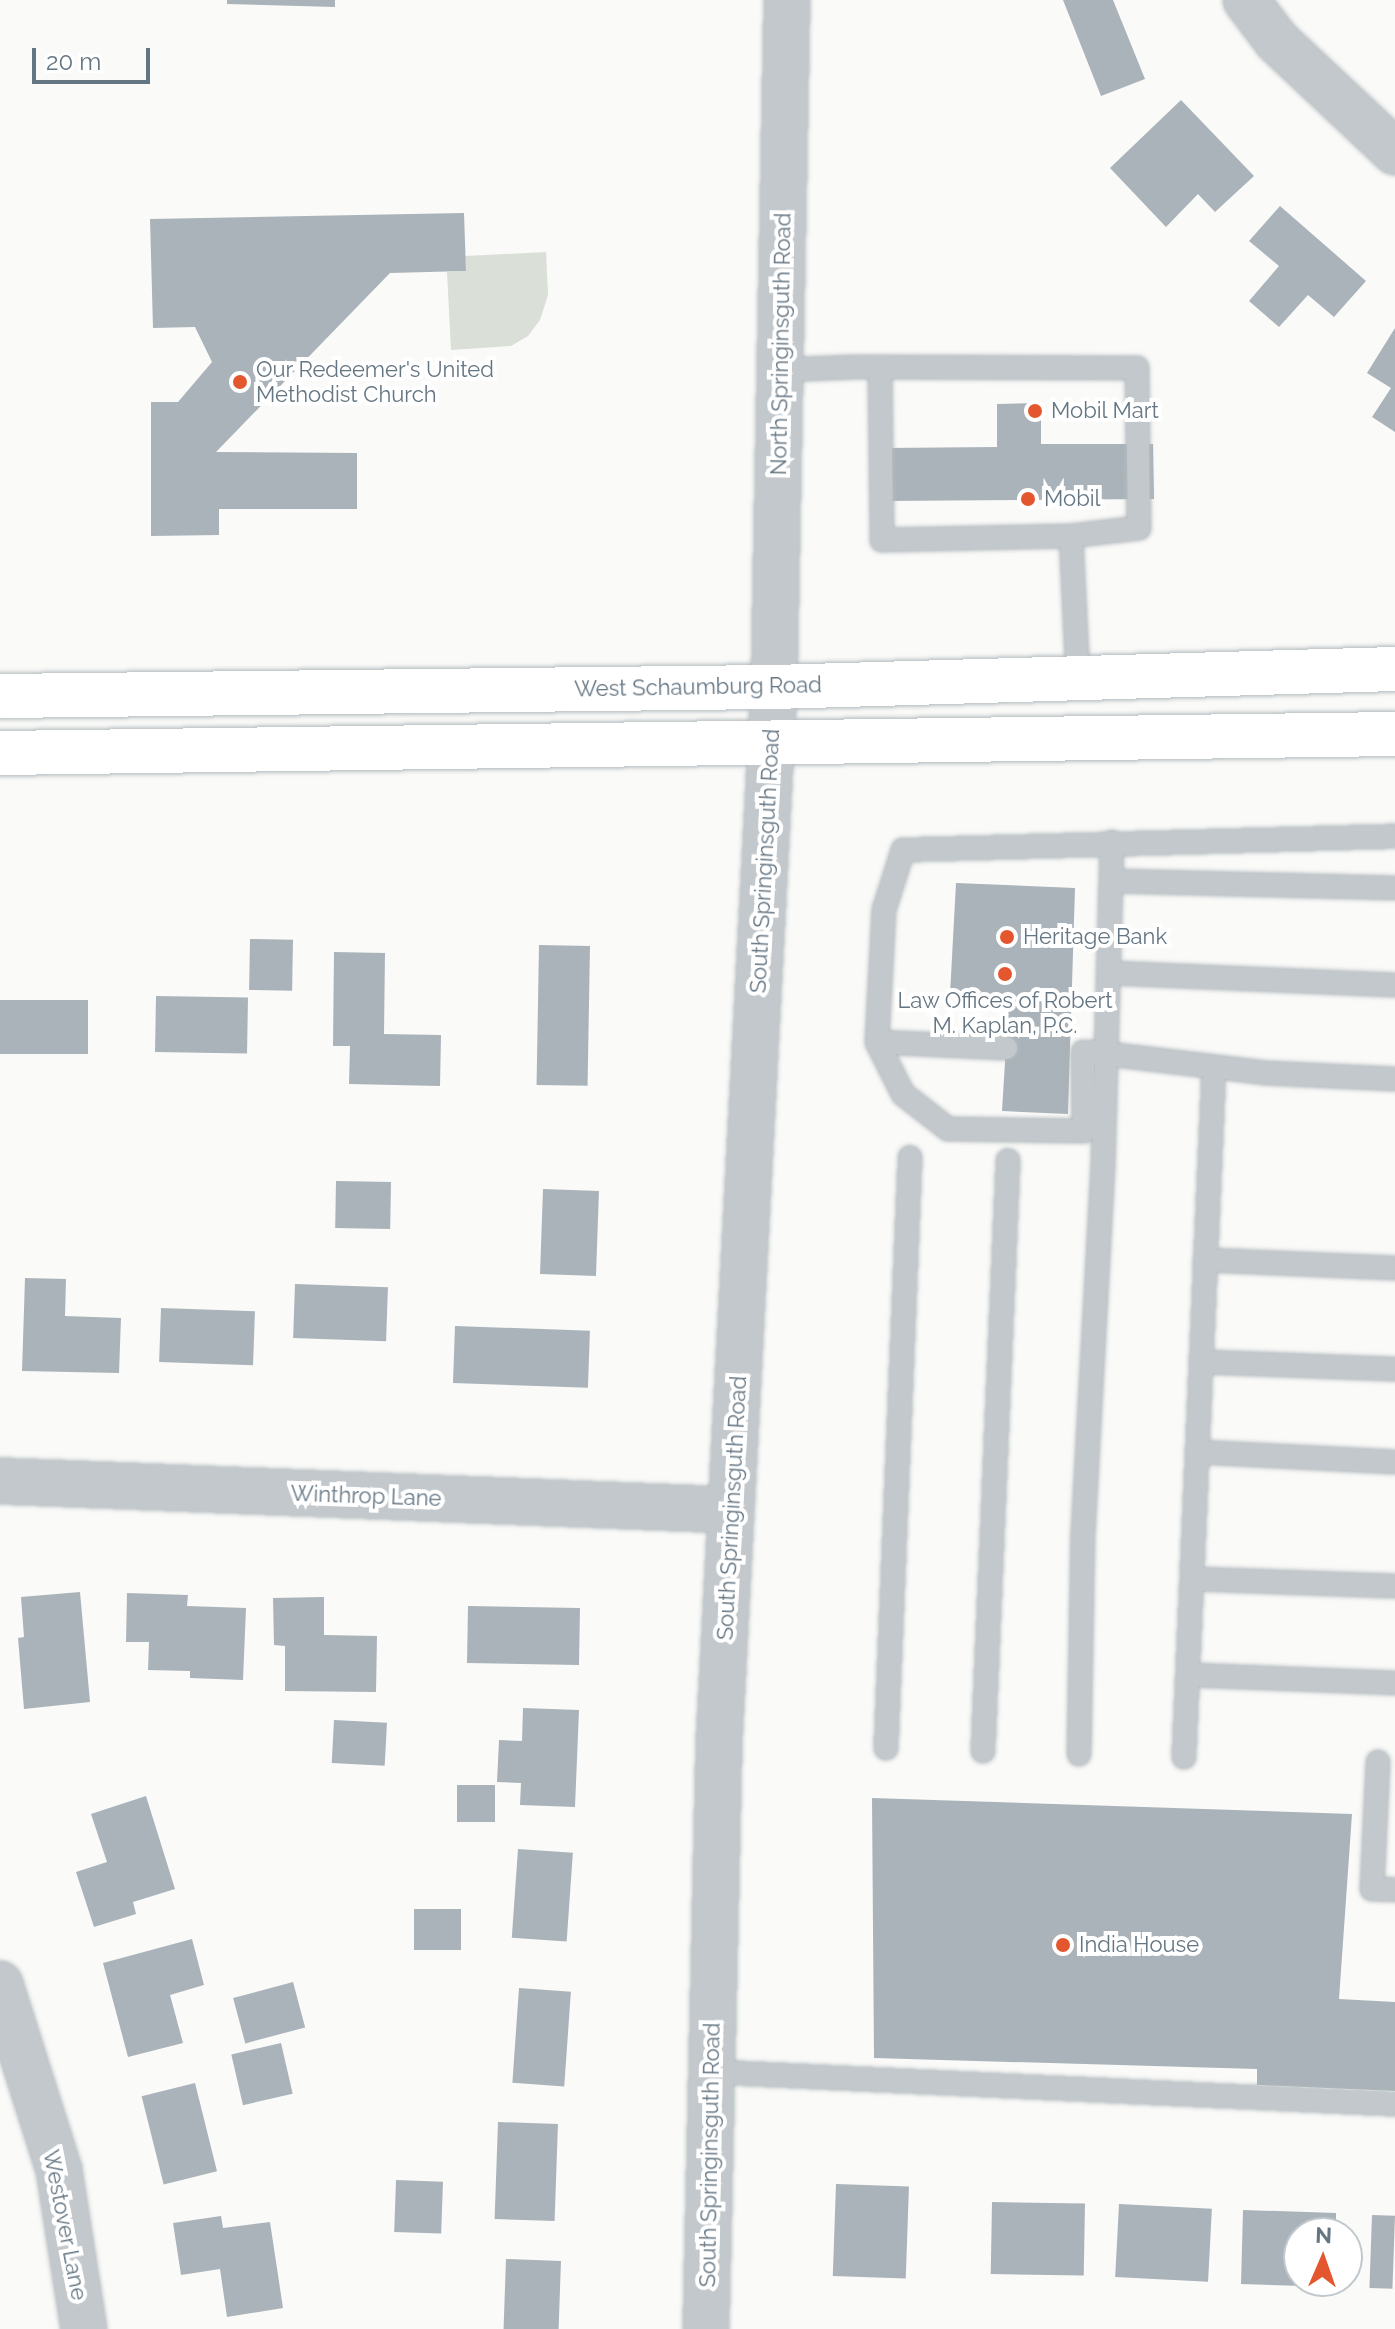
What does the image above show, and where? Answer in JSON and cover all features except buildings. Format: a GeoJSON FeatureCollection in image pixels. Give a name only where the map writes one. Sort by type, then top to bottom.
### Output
{"type":"FeatureCollection","features":[{"type":"Feature","properties":{"kind":"main road","name":"West Schaumburg Road"},"geometry":{"type":"LineString","coordinates":[[0,696],[774,687],[1395,669]]}},
{"type":"Feature","properties":{"kind":"main road"},"geometry":{"type":"LineString","coordinates":[[0,753],[1395,734]]}},
{"type":"Feature","properties":{"kind":"street","name":"North Springinsguth Road"},"geometry":{"type":"LineString","coordinates":[[774,687],[787,0]]}},
{"type":"Feature","properties":{"kind":"street"},"geometry":{"type":"LineString","coordinates":[[1246,0],[1277,41],[1395,152]]}},
{"type":"Feature","properties":{"kind":"street","name":"South Springinsguth Road"},"geometry":{"type":"LineString","coordinates":[[706,2329],[719,1743],[774,687]]}},
{"type":"Feature","properties":{"kind":"street","name":"Winthrop Lane"},"geometry":{"type":"LineString","coordinates":[[0,1481],[731,1510]]}},
{"type":"Feature","properties":{"kind":"street","name":"Westover Lane"},"geometry":{"type":"LineString","coordinates":[[0,1984],[59,2170],[84,2329]]}},
{"type":"Feature","properties":{"kind":"lane"},"geometry":{"type":"LineString","coordinates":[[780,370],[880,367],[1137,368],[1139,528],[1071,536],[882,540],[880,367]]}},
{"type":"Feature","properties":{"kind":"lane"},"geometry":{"type":"LineString","coordinates":[[1071,536],[1078,677]]}},
{"type":"Feature","properties":{"kind":"lane"},"geometry":{"type":"LineString","coordinates":[[1112,842],[1109,973],[1086,1051],[1084,1131],[948,1129],[903,1094],[877,1042],[884,910],[903,850],[1112,842],[1395,836]]}},
{"type":"Feature","properties":{"kind":"lane"},"geometry":{"type":"LineString","coordinates":[[1112,881],[1395,888]]}},
{"type":"Feature","properties":{"kind":"lane"},"geometry":{"type":"LineString","coordinates":[[1109,973],[1395,985]]}},
{"type":"Feature","properties":{"kind":"lane"},"geometry":{"type":"LineString","coordinates":[[877,1042],[1006,1048]]}},
{"type":"Feature","properties":{"kind":"lane"},"geometry":{"type":"LineString","coordinates":[[1086,1051],[1266,1073],[1395,1079]]}},
{"type":"Feature","properties":{"kind":"lane"},"geometry":{"type":"LineString","coordinates":[[1079,1754],[1083,1534],[1103,1165],[1086,1051]]}},
{"type":"Feature","properties":{"kind":"lane"},"geometry":{"type":"LineString","coordinates":[[1184,1757],[1214,1067]]}},
{"type":"Feature","properties":{"kind":"lane"},"geometry":{"type":"LineString","coordinates":[[886,1748],[910,1157]]}},
{"type":"Feature","properties":{"kind":"lane"},"geometry":{"type":"LineString","coordinates":[[983,1751],[1008,1161]]}},
{"type":"Feature","properties":{"kind":"lane"},"geometry":{"type":"LineString","coordinates":[[1205,1260],[1395,1268]]}},
{"type":"Feature","properties":{"kind":"lane"},"geometry":{"type":"LineString","coordinates":[[1201,1362],[1395,1369]]}},
{"type":"Feature","properties":{"kind":"lane"},"geometry":{"type":"LineString","coordinates":[[1198,1452],[1395,1462]]}},
{"type":"Feature","properties":{"kind":"lane"},"geometry":{"type":"LineString","coordinates":[[1193,1579],[1395,1586]]}},
{"type":"Feature","properties":{"kind":"lane"},"geometry":{"type":"LineString","coordinates":[[1188,1675],[1395,1683]]}},
{"type":"Feature","properties":{"kind":"lane"},"geometry":{"type":"LineString","coordinates":[[1378,1762],[1372,1889],[1395,1890]]}},
{"type":"Feature","properties":{"kind":"lane"},"geometry":{"type":"LineString","coordinates":[[712,2072],[1395,2104]]}},
{"type":"Feature","properties":{"kind":"shaded area"},"geometry":{"type":"Polygon","coordinates":[[[546,252],[548,295],[540,320],[528,336],[511,346],[451,350],[447,272],[466,271],[465,256],[546,252]]]}},
{"type":"Feature","properties":{"kind":"place","name":"Our Redeemer's United Methodist Church"},"geometry":{"type":"Point","coordinates":[240,382]}},
{"type":"Feature","properties":{"kind":"place","name":"Mobil Mart"},"geometry":{"type":"Point","coordinates":[1035,411]}},
{"type":"Feature","properties":{"kind":"place","name":"Mobil"},"geometry":{"type":"Point","coordinates":[1028,499]}},
{"type":"Feature","properties":{"kind":"place","name":"Heritage Bank"},"geometry":{"type":"Point","coordinates":[1007,937]}},
{"type":"Feature","properties":{"kind":"place","name":"Law Offices of Robert M. Kaplan, P.C."},"geometry":{"type":"Point","coordinates":[1005,974]}},
{"type":"Feature","properties":{"kind":"place","name":"India House"},"geometry":{"type":"Point","coordinates":[1063,1945]}}]}
